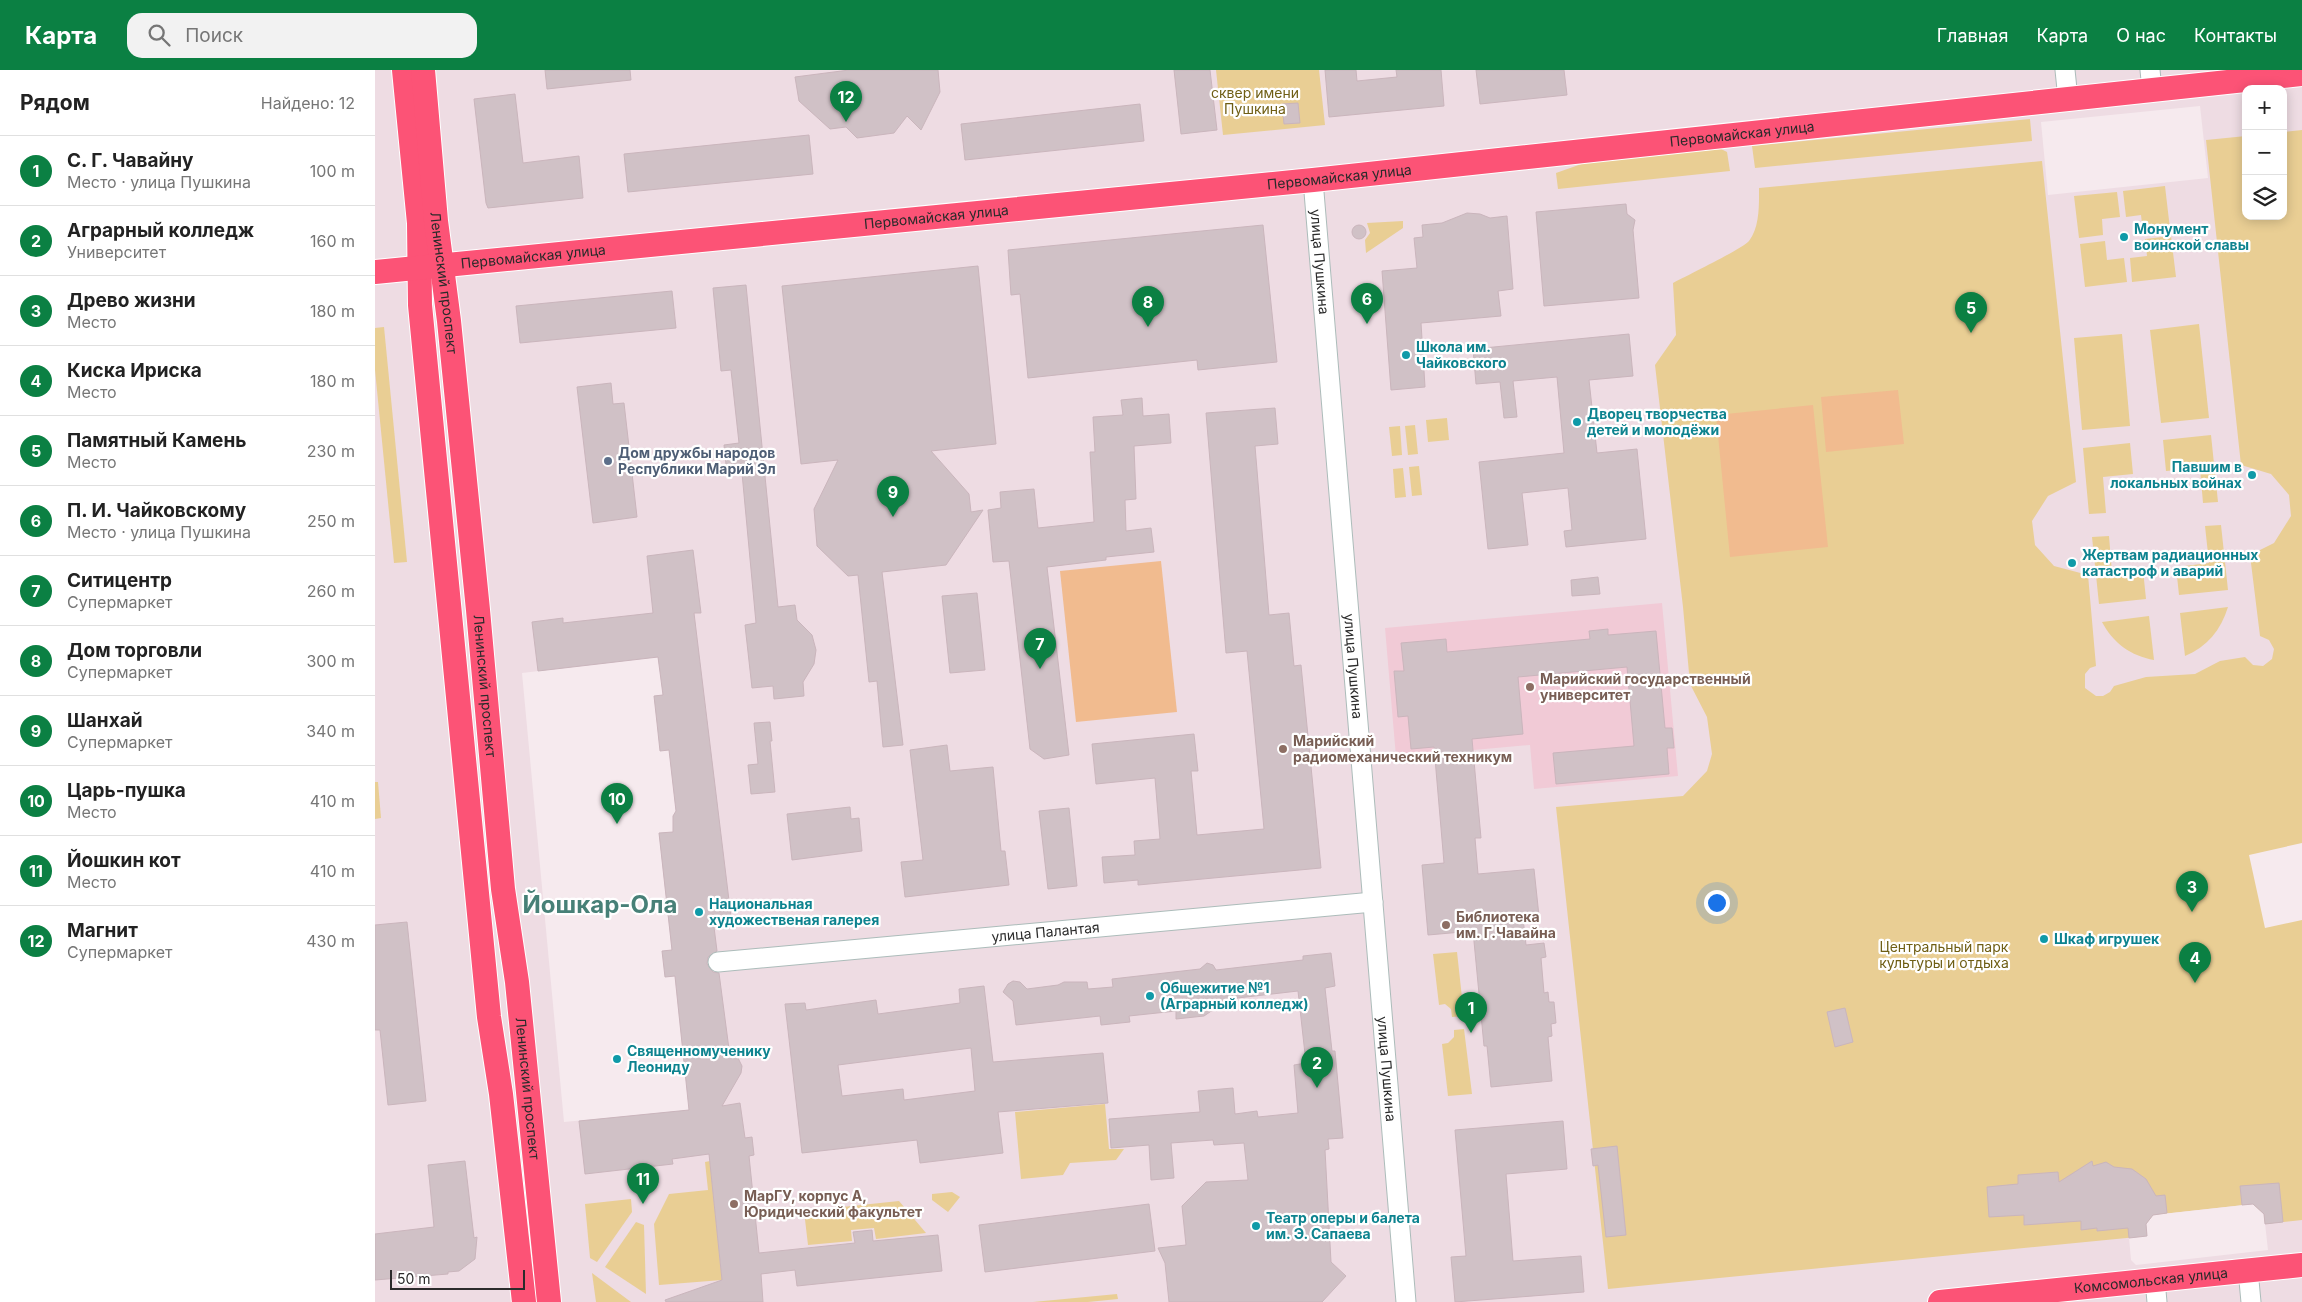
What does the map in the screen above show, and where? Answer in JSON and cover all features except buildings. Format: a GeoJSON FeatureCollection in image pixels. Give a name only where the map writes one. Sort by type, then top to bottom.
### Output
{"type":"FeatureCollection","features":[{"type":"Feature","properties":{"kind":"main road","name":"Ленинский проспект"},"geometry":{"type":"LineString","coordinates":[[404,70],[419,223],[421,315],[487,998],[501,1094],[524,1302]]}},
{"type":"Feature","properties":{"kind":"main road","name":"Ленинский проспект"},"geometry":{"type":"LineString","coordinates":[[423,70],[436,221],[477,601],[503,889],[517,982],[549,1302]]}},
{"type":"Feature","properties":{"kind":"main road","name":"Первомайская улица"},"geometry":{"type":"LineString","coordinates":[[375,272],[1313,180],[2068,99],[2151,80],[2302,74]]}},
{"type":"Feature","properties":{"kind":"main road","name":"Комсомольская улица"},"geometry":{"type":"LineString","coordinates":[[1940,1302],[2156,1291],[2248,1270],[2302,1265]]}},
{"type":"Feature","properties":{"kind":"street"},"geometry":{"type":"LineString","coordinates":[[2065,70],[2068,99]]}},
{"type":"Feature","properties":{"kind":"street","name":"улица Пушкина"},"geometry":{"type":"LineString","coordinates":[[1313,180],[1406,1302]]}},
{"type":"Feature","properties":{"kind":"street","name":"улица Палантая"},"geometry":{"type":"LineString","coordinates":[[718,962],[1373,902]]}},
{"type":"Feature","properties":{"kind":"street"},"geometry":{"type":"LineString","coordinates":[[2248,1270],[2251,1302]]}},
{"type":"Feature","properties":{"kind":"shaded area"},"geometry":{"type":"Polygon","coordinates":[[[2200,106],[2208,178],[2048,195],[2041,122],[2200,106]]]}},
{"type":"Feature","properties":{"kind":"shaded area"},"geometry":{"type":"Polygon","coordinates":[[[1898,390],[1904,444],[1826,452],[1821,397],[1898,390]]]}},
{"type":"Feature","properties":{"kind":"shaded area"},"geometry":{"type":"Polygon","coordinates":[[[1813,405],[1828,547],[1730,557],[1716,415],[1813,405]]]}},
{"type":"Feature","properties":{"kind":"shaded area"},"geometry":{"type":"Polygon","coordinates":[[[1161,561],[1177,712],[1076,722],[1060,571],[1161,561]]]}},
{"type":"Feature","properties":{"kind":"shaded area","name":"Марийский государственный университет"},"geometry":{"type":"Polygon","coordinates":[[[1662,603],[1678,776],[1534,789],[1530,745],[1396,757],[1385,628],[1662,603]]]}},
{"type":"Feature","properties":{"kind":"shaded area"},"geometry":{"type":"Polygon","coordinates":[[[658,657],[663,695],[654,696],[660,750],[669,750],[676,813],[673,819],[685,830],[659,834],[689,1110],[564,1122],[522,673],[658,657]]]}},
{"type":"Feature","properties":{"kind":"shaded area"},"geometry":{"type":"Polygon","coordinates":[[[2302,843],[2302,920],[2265,928],[2249,855],[2302,843]]]}},
{"type":"Feature","properties":{"kind":"shaded area"},"geometry":{"type":"Polygon","coordinates":[[[2253,1204],[2264,1214],[2268,1250],[2136,1265],[2131,1260],[2129,1238],[2147,1236],[2146,1224],[2153,1215],[2253,1204]]]}},
{"type":"Feature","properties":{"kind":"green space","name":"сквер имени Пушкина"},"geometry":{"type":"Polygon","coordinates":[[[1216,70],[1319,70],[1325,125],[1223,135],[1216,70]]]}},
{"type":"Feature","properties":{"kind":"green space"},"geometry":{"type":"Polygon","coordinates":[[[2030,119],[2032,141],[1755,168],[1752,146],[2030,119]]]}},
{"type":"Feature","properties":{"kind":"green space","name":"Центральный парк культуры и отдыха"},"geometry":{"type":"Polygon","coordinates":[[[2302,130],[2302,1220],[2265,1224],[2253,1204],[2154,1215],[2146,1224],[2147,1236],[1608,1289],[1556,807],[1683,796],[1707,771],[1712,754],[1707,717],[1690,684],[1655,365],[1676,335],[1673,283],[1725,256],[1749,241],[1757,222],[1759,188],[2042,161],[2076,482],[2048,496],[2032,521],[2035,545],[2054,566],[2088,575],[2096,666],[2090,668],[2085,674],[2085,688],[2096,696],[2103,696],[2110,692],[2114,686],[2146,677],[2195,674],[2220,661],[2245,657],[2253,665],[2263,666],[2272,659],[2274,649],[2269,640],[2260,636],[2250,555],[2274,543],[2291,516],[2289,495],[2271,474],[2241,465],[2206,140],[2242,136],[2242,220],[2287,220],[2287,132],[2302,130]]]}},
{"type":"Feature","properties":{"kind":"green space"},"geometry":{"type":"Polygon","coordinates":[[[1721,149],[1727,152],[1730,171],[1558,189],[1556,173],[1590,161],[1721,149]]]}},
{"type":"Feature","properties":{"kind":"green space"},"geometry":{"type":"Polygon","coordinates":[[[2165,186],[2170,229],[2143,232],[2141,215],[2126,217],[2123,191],[2165,186]]]}},
{"type":"Feature","properties":{"kind":"green space"},"geometry":{"type":"Polygon","coordinates":[[[2117,192],[2120,217],[2102,219],[2103,235],[2079,238],[2074,196],[2117,192]]]}},
{"type":"Feature","properties":{"kind":"green space"},"geometry":{"type":"Polygon","coordinates":[[[1403,221],[1403,228],[1366,253],[1365,240],[1370,233],[1367,223],[1403,221]]]}},
{"type":"Feature","properties":{"kind":"green space"},"geometry":{"type":"Polygon","coordinates":[[[2171,236],[2176,277],[2132,282],[2130,258],[2147,256],[2145,239],[2171,236]]]}},
{"type":"Feature","properties":{"kind":"green space"},"geometry":{"type":"Polygon","coordinates":[[[2105,241],[2107,260],[2124,258],[2127,282],[2085,287],[2080,244],[2105,241]]]}},
{"type":"Feature","properties":{"kind":"green space"},"geometry":{"type":"Polygon","coordinates":[[[2199,324],[2209,418],[2161,423],[2150,330],[2199,324]]]}},
{"type":"Feature","properties":{"kind":"green space"},"geometry":{"type":"Polygon","coordinates":[[[384,327],[407,562],[394,563],[375,370],[375,328],[384,327]]]}},
{"type":"Feature","properties":{"kind":"green space"},"geometry":{"type":"Polygon","coordinates":[[[2122,334],[2130,426],[2082,430],[2074,338],[2122,334]]]}},
{"type":"Feature","properties":{"kind":"green space"},"geometry":{"type":"Polygon","coordinates":[[[1447,418],[1449,440],[1428,442],[1426,420],[1447,418]]]}},
{"type":"Feature","properties":{"kind":"green space"},"geometry":{"type":"Polygon","coordinates":[[[1415,425],[1418,454],[1408,455],[1405,426],[1415,425]]]}},
{"type":"Feature","properties":{"kind":"green space"},"geometry":{"type":"Polygon","coordinates":[[[1400,426],[1402,455],[1392,456],[1389,427],[1400,426]]]}},
{"type":"Feature","properties":{"kind":"green space"},"geometry":{"type":"Polygon","coordinates":[[[2211,435],[2218,502],[2203,503],[2200,468],[2166,471],[2163,440],[2211,435]]]}},
{"type":"Feature","properties":{"kind":"green space"},"geometry":{"type":"Polygon","coordinates":[[[2130,443],[2133,474],[2103,477],[2106,513],[2089,514],[2083,448],[2130,443]]]}},
{"type":"Feature","properties":{"kind":"green space"},"geometry":{"type":"Polygon","coordinates":[[[1419,466],[1422,495],[1412,496],[1409,467],[1419,466]]]}},
{"type":"Feature","properties":{"kind":"green space"},"geometry":{"type":"Polygon","coordinates":[[[1403,468],[1406,497],[1395,498],[1393,469],[1403,468]]]}},
{"type":"Feature","properties":{"kind":"green space"},"geometry":{"type":"Polygon","coordinates":[[[2221,525],[2228,590],[2179,595],[2176,567],[2209,563],[2205,526],[2221,525]]]}},
{"type":"Feature","properties":{"kind":"green space"},"geometry":{"type":"Polygon","coordinates":[[[2109,536],[2112,573],[2143,570],[2146,599],[2099,604],[2092,537],[2109,536]]]}},
{"type":"Feature","properties":{"kind":"green space"},"geometry":{"type":"Polygon","coordinates":[[[2228,607],[2212,637],[2200,648],[2185,656],[2180,613],[2228,607]]]}},
{"type":"Feature","properties":{"kind":"green space"},"geometry":{"type":"Polygon","coordinates":[[[2149,616],[2154,660],[2130,652],[2123,647],[2102,622],[2149,616]]]}},
{"type":"Feature","properties":{"kind":"green space"},"geometry":{"type":"Polygon","coordinates":[[[375,782],[378,782],[381,818],[375,819],[375,782]]]}},
{"type":"Feature","properties":{"kind":"green space"},"geometry":{"type":"Polygon","coordinates":[[[1457,952],[1464,1016],[1452,1017],[1451,1009],[1445,1004],[1439,1005],[1433,954],[1457,952]]]}},
{"type":"Feature","properties":{"kind":"green space"},"geometry":{"type":"Polygon","coordinates":[[[1464,1029],[1472,1094],[1448,1096],[1442,1044],[1448,1043],[1454,1037],[1454,1030],[1464,1029]]]}},
{"type":"Feature","properties":{"kind":"green space"},"geometry":{"type":"Polygon","coordinates":[[[1105,1104],[1109,1149],[1124,1149],[1116,1160],[1070,1163],[1063,1175],[1021,1179],[1015,1112],[1105,1104]]]}},
{"type":"Feature","properties":{"kind":"green space"},"geometry":{"type":"Polygon","coordinates":[[[710,1161],[722,1280],[659,1285],[654,1224],[669,1194],[708,1190],[705,1162],[710,1161]]]}},
{"type":"Feature","properties":{"kind":"green space"},"geometry":{"type":"Polygon","coordinates":[[[952,1192],[960,1197],[948,1212],[932,1200],[932,1194],[952,1192]]]}},
{"type":"Feature","properties":{"kind":"green space"},"geometry":{"type":"Polygon","coordinates":[[[631,1199],[632,1212],[597,1262],[590,1258],[585,1204],[631,1199]]]}},
{"type":"Feature","properties":{"kind":"green space"},"geometry":{"type":"Polygon","coordinates":[[[899,1201],[926,1233],[876,1239],[874,1228],[851,1230],[852,1241],[808,1245],[804,1211],[899,1201]]]}},
{"type":"Feature","properties":{"kind":"green space"},"geometry":{"type":"Polygon","coordinates":[[[636,1222],[644,1225],[646,1294],[605,1267],[636,1222]]]}},
{"type":"Feature","properties":{"kind":"green space"},"geometry":{"type":"Polygon","coordinates":[[[592,1273],[631,1302],[596,1302],[592,1273]]]}},
{"type":"Feature","properties":{"kind":"green space"},"geometry":{"type":"Polygon","coordinates":[[[1117,1294],[1118,1299],[1088,1302],[1033,1302],[1117,1294]]]}},
{"type":"Feature","properties":{"kind":"place","name":"Магнит"},"geometry":{"type":"Point","coordinates":[846,122]}},
{"type":"Feature","properties":{"kind":"place","name":"Монумент воинской славы"},"geometry":{"type":"Point","coordinates":[2124,237]}},
{"type":"Feature","properties":{"kind":"place","name":"П. И. Чайковскому"},"geometry":{"type":"Point","coordinates":[1367,324]}},
{"type":"Feature","properties":{"kind":"place","name":"Дом торговли"},"geometry":{"type":"Point","coordinates":[1148,327]}},
{"type":"Feature","properties":{"kind":"place","name":"Памятный Камень"},"geometry":{"type":"Point","coordinates":[1971,333]}},
{"type":"Feature","properties":{"kind":"place","name":"Школа им. Чайковского"},"geometry":{"type":"Point","coordinates":[1406,355]}},
{"type":"Feature","properties":{"kind":"place","name":"Дворец творчества детей и молодёжи"},"geometry":{"type":"Point","coordinates":[1577,422]}},
{"type":"Feature","properties":{"kind":"place","name":"Дом дружбы народов Республики Марий Эл"},"geometry":{"type":"Point","coordinates":[608,461]}},
{"type":"Feature","properties":{"kind":"place","name":"Павшим в локальных войнах"},"geometry":{"type":"Point","coordinates":[2252,475]}},
{"type":"Feature","properties":{"kind":"place","name":"Шанхай"},"geometry":{"type":"Point","coordinates":[893,517]}},
{"type":"Feature","properties":{"kind":"place","name":"Жертвам радиационных катастроф и аварий"},"geometry":{"type":"Point","coordinates":[2072,563]}},
{"type":"Feature","properties":{"kind":"place","name":"Ситицентр"},"geometry":{"type":"Point","coordinates":[1040,669]}},
{"type":"Feature","properties":{"kind":"place","name":"Марийский государственный университет"},"geometry":{"type":"Point","coordinates":[1530,687]}},
{"type":"Feature","properties":{"kind":"place","name":"Марийский радиомеханический техникум"},"geometry":{"type":"Point","coordinates":[1283,749]}},
{"type":"Feature","properties":{"kind":"place","name":"Царь-пушка"},"geometry":{"type":"Point","coordinates":[617,824]}},
{"type":"Feature","properties":{"kind":"place","name":"Национальная художественая галерея"},"geometry":{"type":"Point","coordinates":[699,912]}},
{"type":"Feature","properties":{"kind":"place","name":"Древо жизни"},"geometry":{"type":"Point","coordinates":[2192,912]}},
{"type":"Feature","properties":{"kind":"place","name":"Библиотека им. Г.Чавайна"},"geometry":{"type":"Point","coordinates":[1446,925]}},
{"type":"Feature","properties":{"kind":"place","name":"Шкаф игрушек"},"geometry":{"type":"Point","coordinates":[2044,939]}},
{"type":"Feature","properties":{"kind":"place","name":"Киска Ириска"},"geometry":{"type":"Point","coordinates":[2195,983]}},
{"type":"Feature","properties":{"kind":"place","name":"Общежитие №1 (Аграрный колледж)"},"geometry":{"type":"Point","coordinates":[1150,996]}},
{"type":"Feature","properties":{"kind":"place","name":"С. Г. Чавайну"},"geometry":{"type":"Point","coordinates":[1471,1033]}},
{"type":"Feature","properties":{"kind":"place","name":"Священномученику Леониду"},"geometry":{"type":"Point","coordinates":[617,1059]}},
{"type":"Feature","properties":{"kind":"place","name":"Аграрный колледж"},"geometry":{"type":"Point","coordinates":[1317,1088]}},
{"type":"Feature","properties":{"kind":"place","name":"Йошкин кот"},"geometry":{"type":"Point","coordinates":[643,1204]}},
{"type":"Feature","properties":{"kind":"place","name":"МарГУ, корпус А, Юридический факультет"},"geometry":{"type":"Point","coordinates":[734,1204]}},
{"type":"Feature","properties":{"kind":"place","name":"Театр оперы и балета им. Э. Сапаева"},"geometry":{"type":"Point","coordinates":[1256,1226]}},
{"type":"Feature","properties":{"kind":"district","name":"Йошкар-Ола"},"geometry":{"type":"Point","coordinates":[600,905]}}]}
